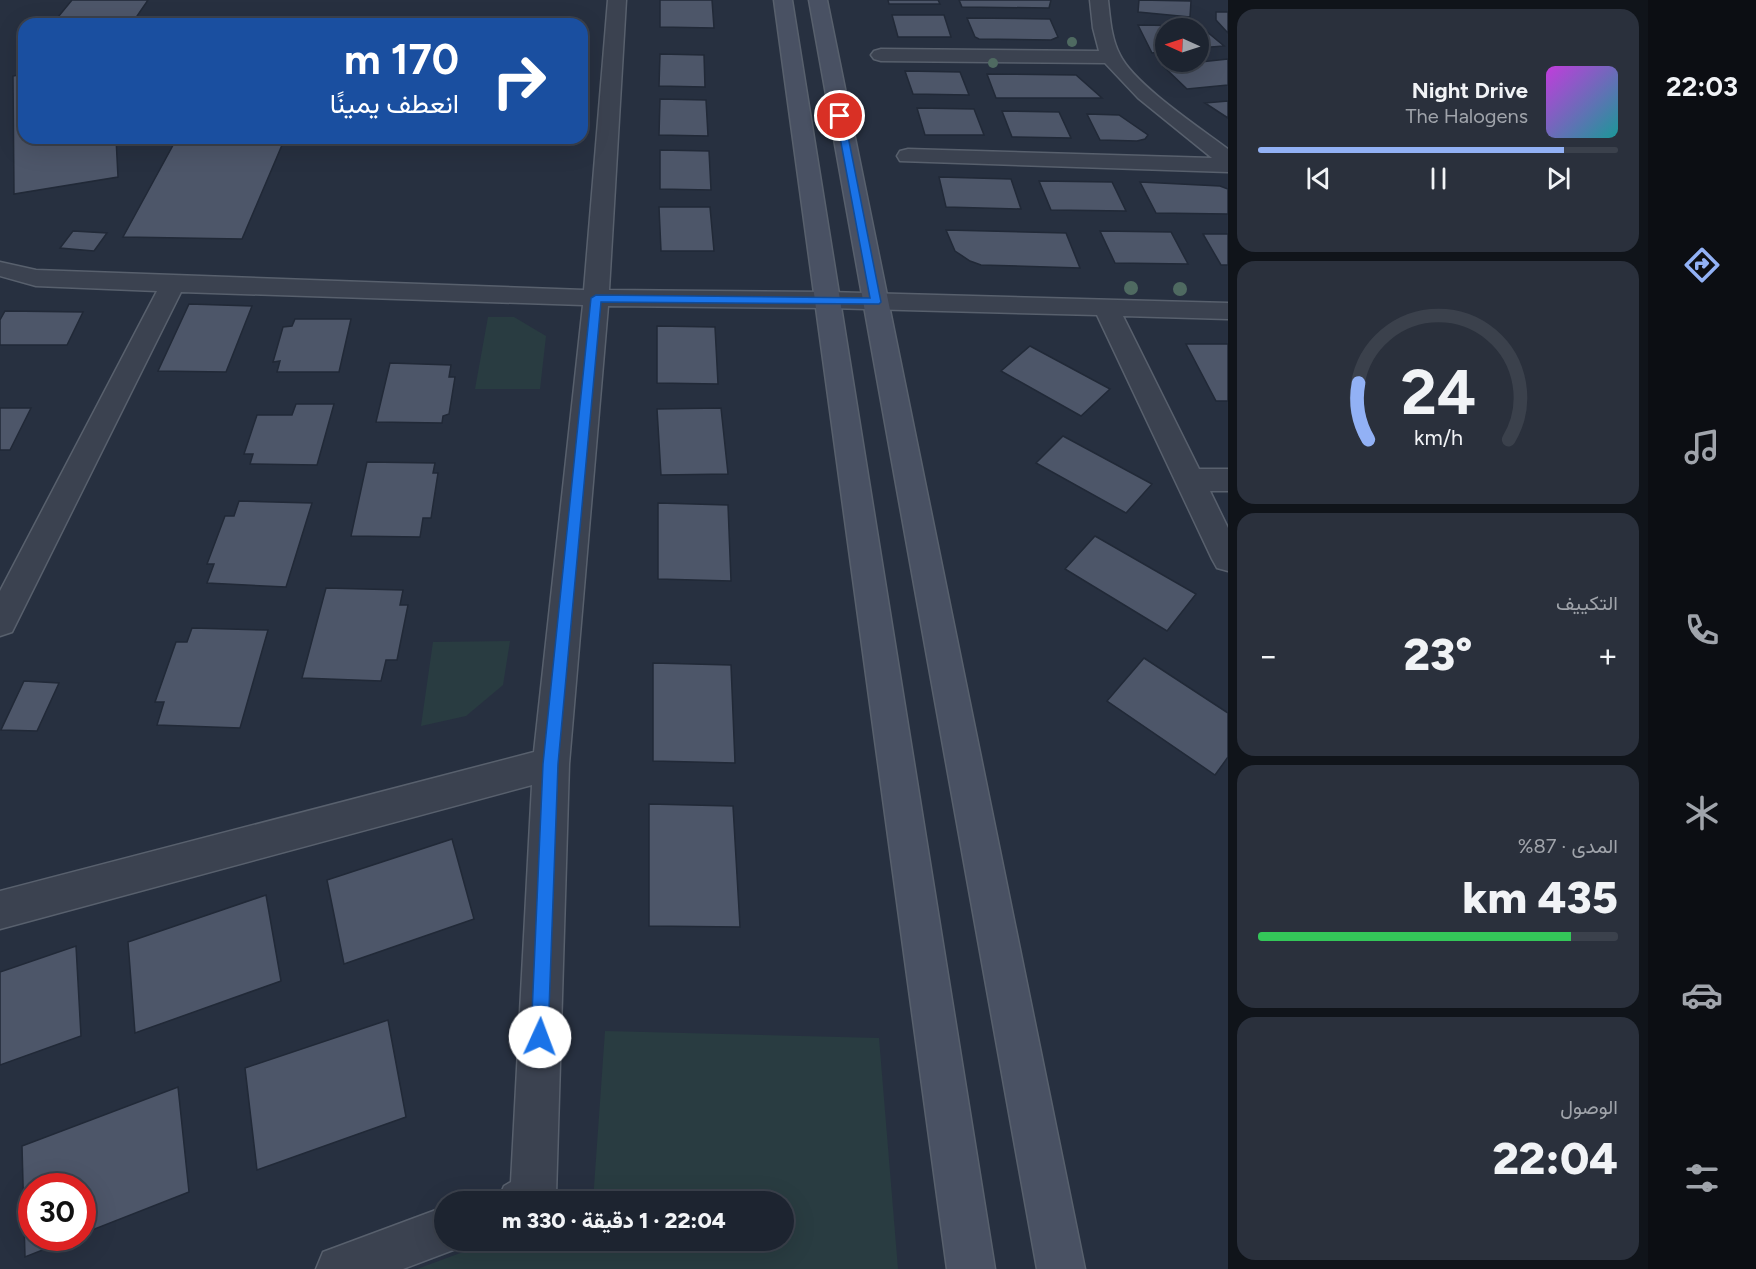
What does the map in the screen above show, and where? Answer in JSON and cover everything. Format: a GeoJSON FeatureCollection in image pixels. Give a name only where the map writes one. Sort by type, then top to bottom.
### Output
{"type":"FeatureCollection","features":[{"type":"Feature","properties":{"kind":"street"},"geometry":{"type":"LineString","coordinates":[[533,1191],[551,764],[596,298],[617,0]]}},
{"type":"Feature","properties":{"kind":"street"},"geometry":{"type":"LineString","coordinates":[[783,0],[970,1269]]}},
{"type":"Feature","properties":{"kind":"street"},"geometry":{"type":"LineString","coordinates":[[818,0],[1061,1269]]}},
{"type":"Feature","properties":{"kind":"street"},"geometry":{"type":"LineString","coordinates":[[1099,0],[1101,22],[1110,57],[1128,79],[1228,163]]}},
{"type":"Feature","properties":{"kind":"street"},"geometry":{"type":"LineString","coordinates":[[881,55],[1110,57]]}},
{"type":"Feature","properties":{"kind":"street"},"geometry":{"type":"LineString","coordinates":[[908,156],[1228,163]]}},
{"type":"Feature","properties":{"kind":"street"},"geometry":{"type":"LineString","coordinates":[[0,269],[36,278],[173,284],[596,298],[828,300],[1228,311]]}},
{"type":"Feature","properties":{"kind":"street"},"geometry":{"type":"LineString","coordinates":[[0,622],[14,569],[173,284]]}},
{"type":"Feature","properties":{"kind":"street"},"geometry":{"type":"LineString","coordinates":[[1107,309],[1228,560]]}},
{"type":"Feature","properties":{"kind":"street"},"geometry":{"type":"LineString","coordinates":[[1190,480],[1228,480]]}},
{"type":"Feature","properties":{"kind":"street"},"geometry":{"type":"LineString","coordinates":[[0,910],[393,804],[551,764]]}},
{"type":"Feature","properties":{"kind":"street"},"geometry":{"type":"LineString","coordinates":[[340,1269],[434,1234]]}},
{"type":"Feature","properties":{"kind":"green space"},"geometry":{"type":"Polygon","coordinates":[[[488,317],[514,317],[546,336],[540,389],[475,389],[488,317]]]}},
{"type":"Feature","properties":{"kind":"green space"},"geometry":{"type":"Polygon","coordinates":[[[510,641],[503,685],[466,716],[421,726],[433,642],[510,641]]]}},
{"type":"Feature","properties":{"kind":"green space"},"geometry":{"type":"Polygon","coordinates":[[[605,1031],[879,1038],[898,1269],[417,1269],[466,1251],[794,1251],[794,1191],[594,1191],[605,1031]]]}},
{"type":"Feature","properties":{"kind":"building"},"geometry":{"type":"Polygon","coordinates":[[[72,0],[148,0],[136,18],[57,18],[72,0]]]}},
{"type":"Feature","properties":{"kind":"building"},"geometry":{"type":"Polygon","coordinates":[[[660,0],[712,0],[714,28],[660,27],[660,0]]]}},
{"type":"Feature","properties":{"kind":"building"},"geometry":{"type":"Polygon","coordinates":[[[888,0],[938,0],[940,4],[889,4],[888,0]]]}},
{"type":"Feature","properties":{"kind":"building"},"geometry":{"type":"Polygon","coordinates":[[[959,0],[1051,0],[1049,8],[962,7],[959,0]]]}},
{"type":"Feature","properties":{"kind":"building"},"geometry":{"type":"Polygon","coordinates":[[[1139,0],[1191,1],[1190,17],[1138,12],[1139,0]]]}},
{"type":"Feature","properties":{"kind":"building"},"geometry":{"type":"Polygon","coordinates":[[[1216,12],[1228,12],[1228,33],[1216,20],[1216,12]]]}},
{"type":"Feature","properties":{"kind":"building"},"geometry":{"type":"Polygon","coordinates":[[[892,15],[944,15],[951,37],[898,37],[892,15]]]}},
{"type":"Feature","properties":{"kind":"building"},"geometry":{"type":"Polygon","coordinates":[[[967,18],[1050,19],[1058,37],[1051,40],[979,39],[975,37],[967,18]]]}},
{"type":"Feature","properties":{"kind":"building"},"geometry":{"type":"Polygon","coordinates":[[[1138,25],[1155,25],[1155,53],[1152,53],[1138,25]]]}},
{"type":"Feature","properties":{"kind":"building"},"geometry":{"type":"Polygon","coordinates":[[[1209,34],[1224,46],[1209,47],[1209,34]]]}},
{"type":"Feature","properties":{"kind":"building"},"geometry":{"type":"Polygon","coordinates":[[[660,54],[704,55],[705,87],[659,86],[660,54]]]}},
{"type":"Feature","properties":{"kind":"building"},"geometry":{"type":"Polygon","coordinates":[[[1228,59],[1228,85],[1187,89],[1169,72],[1209,72],[1209,61],[1228,59]]]}},
{"type":"Feature","properties":{"kind":"building"},"geometry":{"type":"Polygon","coordinates":[[[905,71],[960,72],[969,95],[913,94],[905,71]]]}},
{"type":"Feature","properties":{"kind":"building"},"geometry":{"type":"Polygon","coordinates":[[[987,74],[1076,75],[1102,98],[996,98],[987,74]]]}},
{"type":"Feature","properties":{"kind":"building"},"geometry":{"type":"Polygon","coordinates":[[[18,75],[18,144],[116,144],[118,177],[14,194],[13,76],[18,75]]]}},
{"type":"Feature","properties":{"kind":"building"},"geometry":{"type":"Polygon","coordinates":[[[660,99],[706,100],[708,136],[659,135],[660,99]]]}},
{"type":"Feature","properties":{"kind":"building"},"geometry":{"type":"Polygon","coordinates":[[[1228,101],[1228,118],[1205,103],[1228,101]]]}},
{"type":"Feature","properties":{"kind":"building"},"geometry":{"type":"Polygon","coordinates":[[[917,108],[974,109],[984,135],[925,135],[917,108]]]}},
{"type":"Feature","properties":{"kind":"building"},"geometry":{"type":"Polygon","coordinates":[[[1002,111],[1059,112],[1071,138],[1012,137],[1002,111]]]}},
{"type":"Feature","properties":{"kind":"building"},"geometry":{"type":"Polygon","coordinates":[[[1087,114],[1119,115],[1148,135],[1145,139],[1137,141],[1100,140],[1087,114]]]}},
{"type":"Feature","properties":{"kind":"building"},"geometry":{"type":"Polygon","coordinates":[[[174,144],[282,144],[242,239],[123,237],[174,144]]]}},
{"type":"Feature","properties":{"kind":"building"},"geometry":{"type":"Polygon","coordinates":[[[660,150],[709,151],[711,190],[660,189],[660,150]]]}},
{"type":"Feature","properties":{"kind":"building"},"geometry":{"type":"Polygon","coordinates":[[[939,177],[1011,179],[1021,209],[946,207],[939,177]]]}},
{"type":"Feature","properties":{"kind":"building"},"geometry":{"type":"Polygon","coordinates":[[[1039,181],[1112,182],[1126,211],[1051,210],[1039,181]]]}},
{"type":"Feature","properties":{"kind":"building"},"geometry":{"type":"Polygon","coordinates":[[[1140,182],[1220,186],[1228,189],[1228,214],[1156,213],[1140,182]]]}},
{"type":"Feature","properties":{"kind":"building"},"geometry":{"type":"Polygon","coordinates":[[[659,207],[710,207],[714,251],[661,251],[659,207]]]}},
{"type":"Feature","properties":{"kind":"building"},"geometry":{"type":"Polygon","coordinates":[[[946,230],[1066,233],[1080,268],[981,265],[955,251],[946,230]]]}},
{"type":"Feature","properties":{"kind":"building"},"geometry":{"type":"Polygon","coordinates":[[[73,231],[107,233],[94,251],[60,248],[73,231]]]}},
{"type":"Feature","properties":{"kind":"building"},"geometry":{"type":"Polygon","coordinates":[[[1100,231],[1171,232],[1188,264],[1115,263],[1100,231]]]}},
{"type":"Feature","properties":{"kind":"building"},"geometry":{"type":"Polygon","coordinates":[[[1203,234],[1228,234],[1228,265],[1221,265],[1203,234]]]}},
{"type":"Feature","properties":{"kind":"building"},"geometry":{"type":"Polygon","coordinates":[[[189,304],[252,306],[226,372],[158,371],[189,304]]]}},
{"type":"Feature","properties":{"kind":"building"},"geometry":{"type":"Polygon","coordinates":[[[5,311],[83,312],[67,345],[0,345],[0,320],[5,311]]]}},
{"type":"Feature","properties":{"kind":"building"},"geometry":{"type":"Polygon","coordinates":[[[295,319],[351,319],[339,372],[277,372],[280,361],[273,362],[283,327],[292,326],[295,319]]]}},
{"type":"Feature","properties":{"kind":"building"},"geometry":{"type":"Polygon","coordinates":[[[657,326],[715,327],[718,384],[657,383],[657,326]]]}},
{"type":"Feature","properties":{"kind":"building"},"geometry":{"type":"Polygon","coordinates":[[[1186,344],[1228,344],[1228,401],[1216,401],[1186,344]]]}},
{"type":"Feature","properties":{"kind":"building"},"geometry":{"type":"Polygon","coordinates":[[[1030,346],[1110,389],[1081,416],[1001,371],[1030,346]]]}},
{"type":"Feature","properties":{"kind":"building"},"geometry":{"type":"Polygon","coordinates":[[[390,363],[451,365],[449,377],[455,377],[449,414],[443,416],[442,423],[376,422],[390,363]]]}},
{"type":"Feature","properties":{"kind":"building"},"geometry":{"type":"Polygon","coordinates":[[[296,404],[334,404],[317,465],[250,464],[253,454],[244,454],[257,415],[292,415],[296,404]]]}},
{"type":"Feature","properties":{"kind":"building"},"geometry":{"type":"Polygon","coordinates":[[[0,408],[31,408],[10,450],[0,450],[0,408]]]}},
{"type":"Feature","properties":{"kind":"building"},"geometry":{"type":"Polygon","coordinates":[[[721,408],[728,474],[661,475],[657,409],[721,408]]]}},
{"type":"Feature","properties":{"kind":"building"},"geometry":{"type":"Polygon","coordinates":[[[1063,436],[1152,484],[1126,513],[1036,463],[1063,436]]]}},
{"type":"Feature","properties":{"kind":"building"},"geometry":{"type":"Polygon","coordinates":[[[367,462],[435,463],[433,473],[438,473],[431,518],[423,518],[420,537],[351,536],[367,462]]]}},
{"type":"Feature","properties":{"kind":"building"},"geometry":{"type":"Polygon","coordinates":[[[239,501],[312,503],[286,587],[207,583],[214,564],[207,564],[225,516],[234,516],[239,501]]]}},
{"type":"Feature","properties":{"kind":"building"},"geometry":{"type":"Polygon","coordinates":[[[658,503],[728,505],[731,581],[658,579],[658,503]]]}},
{"type":"Feature","properties":{"kind":"building"},"geometry":{"type":"Polygon","coordinates":[[[1095,536],[1196,594],[1167,631],[1065,569],[1095,536]]]}},
{"type":"Feature","properties":{"kind":"building"},"geometry":{"type":"Polygon","coordinates":[[[326,588],[403,590],[400,605],[408,605],[397,660],[386,660],[381,681],[302,678],[326,588]]]}},
{"type":"Feature","properties":{"kind":"building"},"geometry":{"type":"Polygon","coordinates":[[[192,628],[268,630],[240,728],[157,725],[164,702],[155,702],[176,642],[187,642],[192,628]]]}},
{"type":"Feature","properties":{"kind":"building"},"geometry":{"type":"Polygon","coordinates":[[[1144,658],[1228,713],[1228,757],[1215,775],[1107,701],[1144,658]]]}},
{"type":"Feature","properties":{"kind":"building"},"geometry":{"type":"Polygon","coordinates":[[[653,663],[731,665],[735,763],[653,761],[653,663]]]}},
{"type":"Feature","properties":{"kind":"building"},"geometry":{"type":"Polygon","coordinates":[[[24,681],[59,683],[37,731],[1,730],[24,681]]]}},
{"type":"Feature","properties":{"kind":"building"},"geometry":{"type":"Polygon","coordinates":[[[649,804],[733,806],[740,927],[649,926],[649,804]]]}},
{"type":"Feature","properties":{"kind":"building"},"geometry":{"type":"Polygon","coordinates":[[[452,839],[474,919],[344,964],[327,880],[452,839]]]}},
{"type":"Feature","properties":{"kind":"building"},"geometry":{"type":"Polygon","coordinates":[[[266,895],[281,981],[135,1033],[128,942],[266,895]]]}},
{"type":"Feature","properties":{"kind":"building"},"geometry":{"type":"Polygon","coordinates":[[[76,946],[81,1036],[0,1065],[0,972],[76,946]]]}},
{"type":"Feature","properties":{"kind":"building"},"geometry":{"type":"Polygon","coordinates":[[[388,1020],[406,1117],[257,1170],[245,1068],[388,1020]]]}},
{"type":"Feature","properties":{"kind":"building"},"geometry":{"type":"Polygon","coordinates":[[[178,1087],[189,1192],[96,1229],[96,1173],[23,1173],[22,1146],[178,1087]]]}},
{"type":"Feature","properties":{"kind":"building"},"geometry":{"type":"Polygon","coordinates":[[[25,1251],[40,1251],[25,1257],[25,1251]]]}},
{"type":"Feature","properties":{"kind":"route"},"geometry":{"type":"LineString","coordinates":[[540,1037],[551,764],[596,298],[876,302],[840,116]]}}]}
